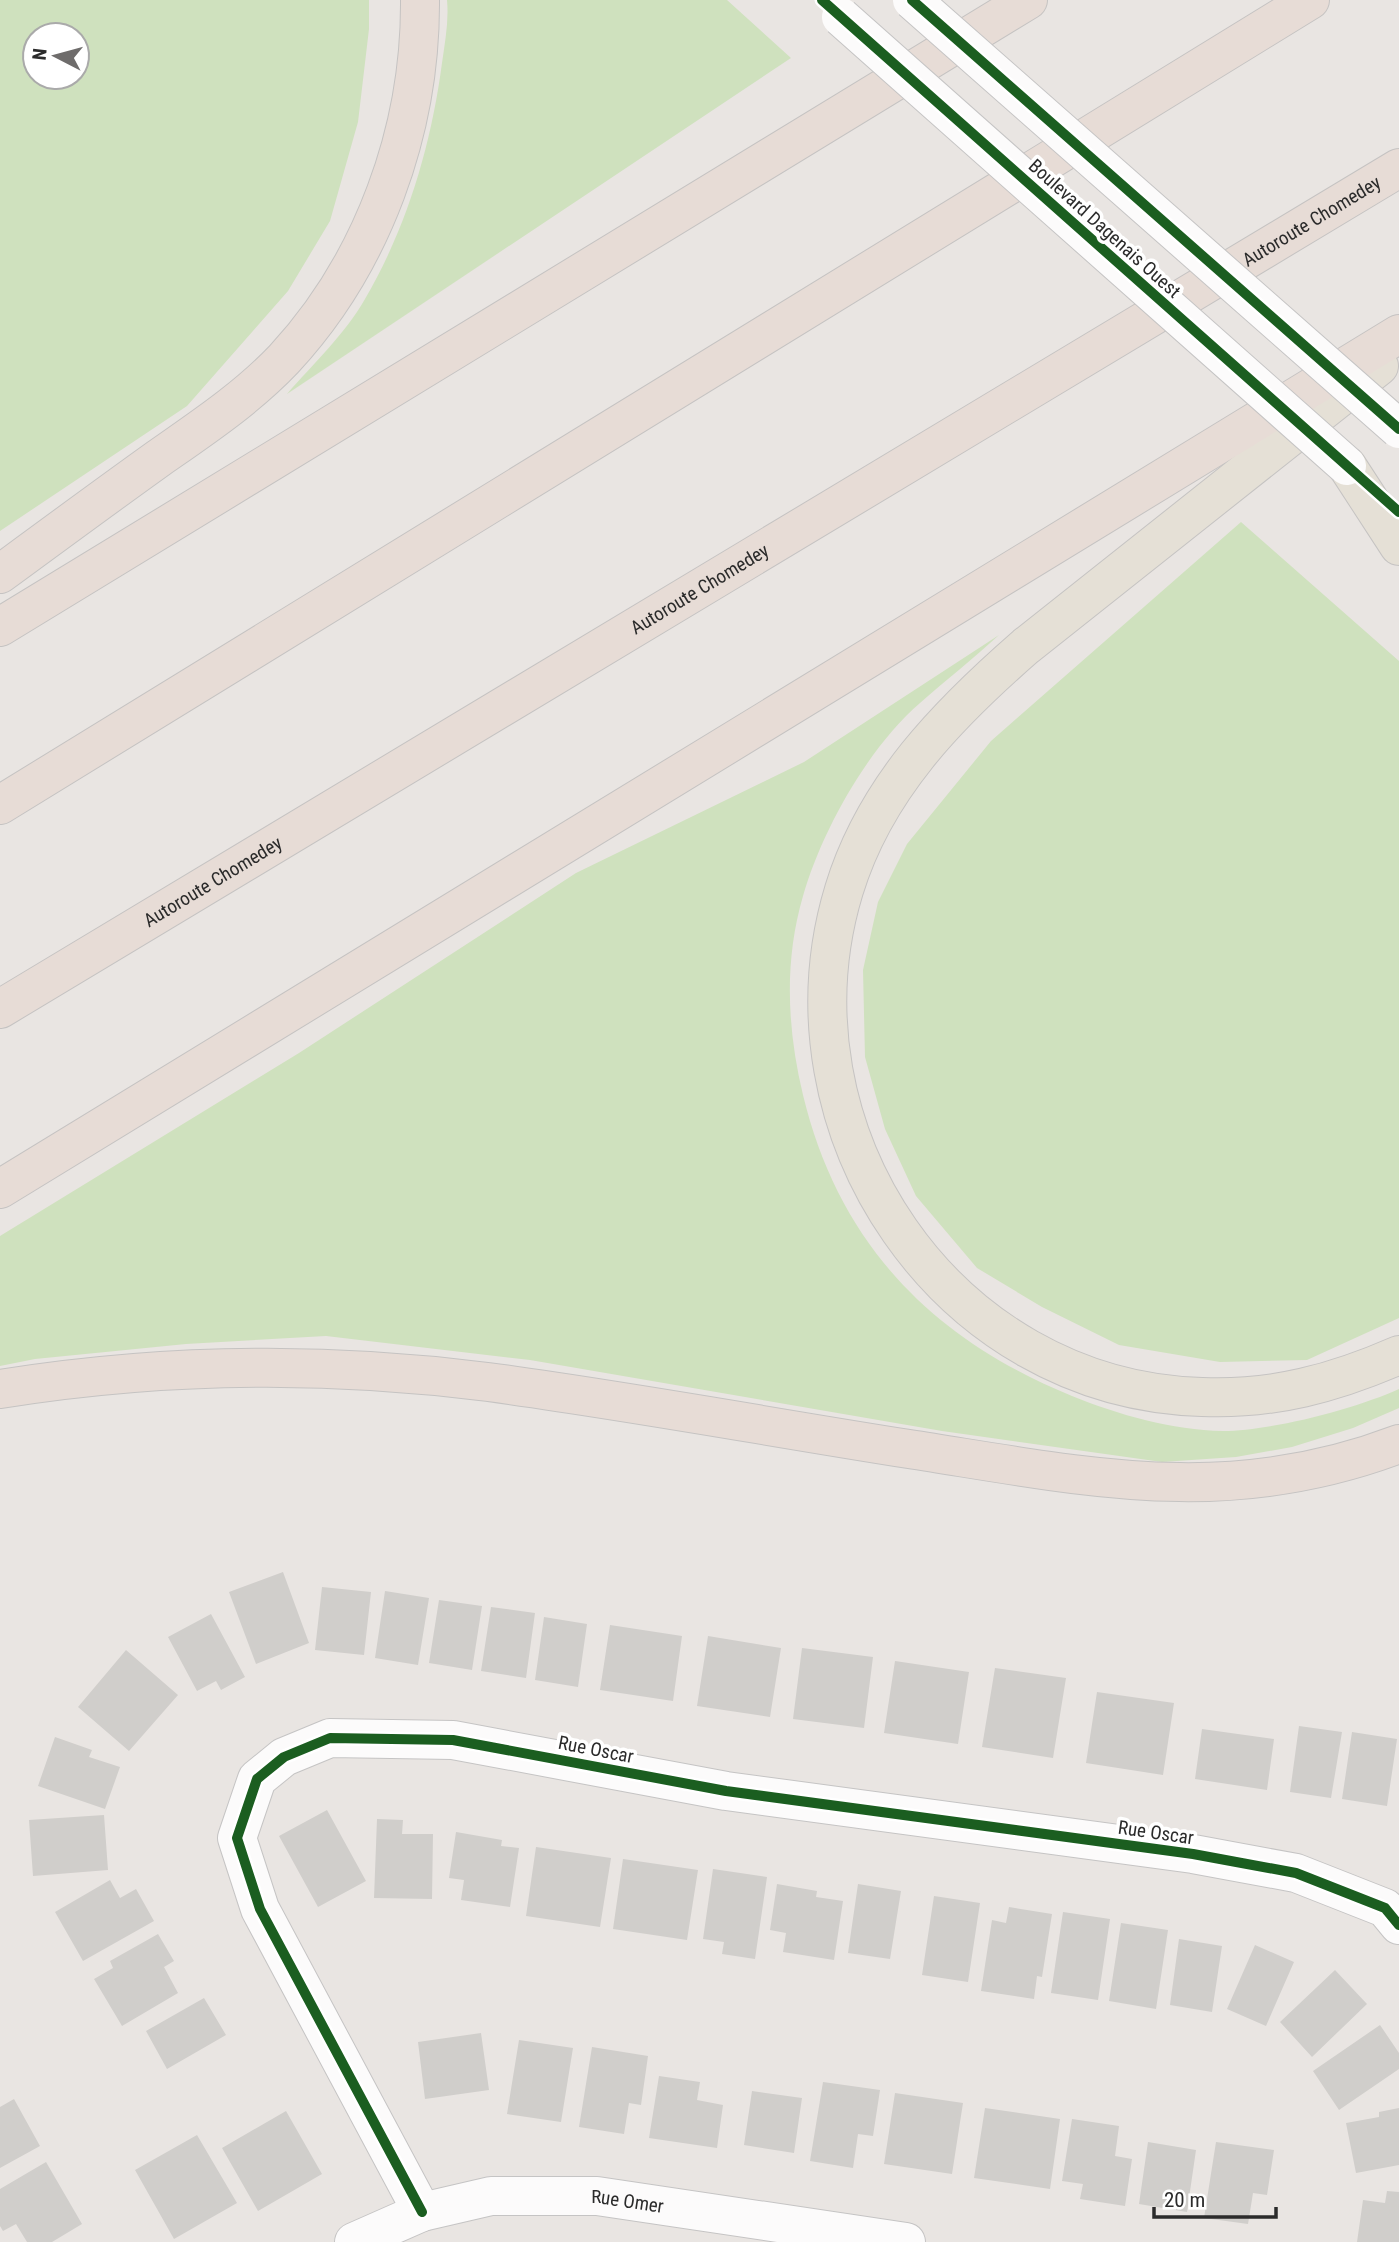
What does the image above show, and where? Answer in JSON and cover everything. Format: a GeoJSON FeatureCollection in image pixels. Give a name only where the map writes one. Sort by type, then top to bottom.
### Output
{"type":"FeatureCollection","features":[{"type":"Feature","properties":{"kind":"highway"},"geometry":{"type":"LineString","coordinates":[[0,574],[237,402],[284,359],[317,318],[370,231],[397,160],[413,93],[421,0]]}},
{"type":"Feature","properties":{"kind":"highway"},"geometry":{"type":"LineString","coordinates":[[900,77],[985,0]]}},
{"type":"Feature","properties":{"kind":"highway"},"geometry":{"type":"LineString","coordinates":[[0,627],[1028,0]]}},
{"type":"Feature","properties":{"kind":"highway"},"geometry":{"type":"LineString","coordinates":[[0,805],[1310,0]]}},
{"type":"Feature","properties":{"kind":"highway","name":"Autoroute Chomedey"},"geometry":{"type":"LineString","coordinates":[[0,1009],[1399,168]]}},
{"type":"Feature","properties":{"kind":"highway"},"geometry":{"type":"LineString","coordinates":[[0,1189],[1399,334]]}},
{"type":"Feature","properties":{"kind":"highway"},"geometry":{"type":"LineString","coordinates":[[0,1389],[130,1373],[198,1368],[307,1368],[427,1376],[490,1382],[1068,1474],[1184,1484],[1303,1473],[1399,1444]]}},
{"type":"Feature","properties":{"kind":"main road"},"geometry":{"type":"LineString","coordinates":[[1399,350],[1026,646],[972,693],[925,745],[886,798],[845,887],[831,949],[827,1013],[842,1106],[850,1137],[874,1193],[890,1220],[933,1273],[984,1318],[1020,1342],[1072,1369],[1103,1380],[1168,1395],[1199,1397],[1258,1396],[1304,1389],[1339,1380],[1399,1355]]}},
{"type":"Feature","properties":{"kind":"main road"},"geometry":{"type":"LineString","coordinates":[[1347,466],[1399,545]]}},
{"type":"Feature","properties":{"kind":"street"},"geometry":{"type":"LineString","coordinates":[[912,0],[1399,429]]}},
{"type":"Feature","properties":{"kind":"street","name":"Boulevard Dagenais Ouest"},"geometry":{"type":"LineString","coordinates":[[841,17],[1347,466]]}},
{"type":"Feature","properties":{"kind":"street","name":"Rue Oscar"},"geometry":{"type":"LineString","coordinates":[[422,2213],[260,1909],[237,1838],[257,1779],[284,1757],[330,1738],[453,1740],[726,1791],[1193,1854],[1296,1873],[1385,1908],[1399,1926]]}},
{"type":"Feature","properties":{"kind":"street","name":"Rue Omer"},"geometry":{"type":"LineString","coordinates":[[354,2242],[422,2213],[491,2196],[597,2196],[906,2242]]}},
{"type":"Feature","properties":{"kind":"green space"},"geometry":{"type":"Polygon","coordinates":[[[0,0],[369,0],[369,29],[358,122],[330,221],[288,291],[187,406],[0,531],[0,0]]]}},
{"type":"Feature","properties":{"kind":"green space"},"geometry":{"type":"Polygon","coordinates":[[[447,0],[727,0],[791,58],[287,394],[357,312],[380,272],[405,215],[431,125],[445,39],[447,0]]]}},
{"type":"Feature","properties":{"kind":"green space"},"geometry":{"type":"Polygon","coordinates":[[[1241,522],[1399,661],[1399,1318],[1307,1360],[1220,1362],[1119,1345],[1042,1307],[977,1268],[916,1196],[885,1129],[865,1057],[863,970],[878,902],[907,844],[991,741],[1241,522]]]}},
{"type":"Feature","properties":{"kind":"green space"},"geometry":{"type":"Polygon","coordinates":[[[999,635],[920,703],[882,743],[865,766],[835,818],[822,844],[803,896],[790,970],[794,1045],[803,1095],[819,1148],[841,1197],[867,1241],[898,1280],[935,1315],[976,1346],[1022,1373],[1090,1403],[1184,1428],[1223,1431],[1288,1423],[1360,1404],[1399,1389],[1399,1408],[1353,1428],[1292,1447],[1236,1457],[1162,1462],[942,1431],[530,1360],[326,1336],[186,1344],[35,1359],[0,1366],[0,1236],[299,1053],[576,873],[804,762],[999,635]]]}},
{"type":"Feature","properties":{"kind":"building"},"geometry":{"type":"Polygon","coordinates":[[[283,1572],[309,1643],[256,1664],[229,1592],[283,1572]]]}},
{"type":"Feature","properties":{"kind":"building"},"geometry":{"type":"Polygon","coordinates":[[[322,1587],[371,1592],[364,1655],[315,1650],[322,1587]]]}},
{"type":"Feature","properties":{"kind":"building"},"geometry":{"type":"Polygon","coordinates":[[[385,1591],[429,1598],[418,1665],[375,1658],[385,1591]]]}},
{"type":"Feature","properties":{"kind":"building"},"geometry":{"type":"Polygon","coordinates":[[[439,1600],[482,1606],[472,1670],[429,1663],[439,1600]]]}},
{"type":"Feature","properties":{"kind":"building"},"geometry":{"type":"Polygon","coordinates":[[[491,1607],[535,1613],[526,1678],[481,1671],[491,1607]]]}},
{"type":"Feature","properties":{"kind":"building"},"geometry":{"type":"Polygon","coordinates":[[[211,1614],[245,1677],[221,1690],[216,1681],[197,1691],[168,1637],[211,1614]]]}},
{"type":"Feature","properties":{"kind":"building"},"geometry":{"type":"Polygon","coordinates":[[[544,1617],[587,1624],[578,1687],[535,1680],[544,1617]]]}},
{"type":"Feature","properties":{"kind":"building"},"geometry":{"type":"Polygon","coordinates":[[[610,1625],[682,1636],[673,1701],[600,1690],[610,1625]]]}},
{"type":"Feature","properties":{"kind":"building"},"geometry":{"type":"Polygon","coordinates":[[[708,1636],[781,1648],[770,1717],[697,1706],[708,1636]]]}},
{"type":"Feature","properties":{"kind":"building"},"geometry":{"type":"Polygon","coordinates":[[[802,1648],[873,1657],[864,1728],[793,1719],[802,1648]]]}},
{"type":"Feature","properties":{"kind":"building"},"geometry":{"type":"Polygon","coordinates":[[[126,1650],[178,1695],[129,1751],[78,1707],[126,1650]]]}},
{"type":"Feature","properties":{"kind":"building"},"geometry":{"type":"Polygon","coordinates":[[[895,1661],[969,1672],[958,1744],[884,1733],[895,1661]]]}},
{"type":"Feature","properties":{"kind":"building"},"geometry":{"type":"Polygon","coordinates":[[[995,1668],[1066,1678],[1053,1758],[982,1747],[995,1668]]]}},
{"type":"Feature","properties":{"kind":"building"},"geometry":{"type":"Polygon","coordinates":[[[1097,1692],[1174,1703],[1163,1775],[1086,1763],[1097,1692]]]}},
{"type":"Feature","properties":{"kind":"building"},"geometry":{"type":"Polygon","coordinates":[[[1299,1726],[1342,1732],[1331,1798],[1290,1792],[1299,1726]]]}},
{"type":"Feature","properties":{"kind":"building"},"geometry":{"type":"Polygon","coordinates":[[[1202,1729],[1274,1739],[1267,1790],[1195,1779],[1202,1729]]]}},
{"type":"Feature","properties":{"kind":"building"},"geometry":{"type":"Polygon","coordinates":[[[1352,1732],[1397,1739],[1387,1806],[1342,1799],[1352,1732]]]}},
{"type":"Feature","properties":{"kind":"building"},"geometry":{"type":"Polygon","coordinates":[[[55,1737],[92,1750],[89,1757],[120,1767],[105,1809],[38,1786],[55,1737]]]}},
{"type":"Feature","properties":{"kind":"building"},"geometry":{"type":"Polygon","coordinates":[[[327,1810],[366,1881],[318,1907],[279,1836],[327,1810]]]}},
{"type":"Feature","properties":{"kind":"building"},"geometry":{"type":"Polygon","coordinates":[[[104,1815],[108,1870],[33,1876],[29,1820],[104,1815]]]}},
{"type":"Feature","properties":{"kind":"building"},"geometry":{"type":"Polygon","coordinates":[[[377,1819],[403,1820],[402,1834],[433,1834],[432,1899],[374,1898],[377,1819]]]}},
{"type":"Feature","properties":{"kind":"building"},"geometry":{"type":"Polygon","coordinates":[[[456,1832],[502,1840],[501,1846],[519,1848],[510,1907],[461,1900],[464,1880],[449,1878],[456,1832]]]}},
{"type":"Feature","properties":{"kind":"building"},"geometry":{"type":"Polygon","coordinates":[[[536,1847],[611,1858],[600,1927],[526,1916],[536,1847]]]}},
{"type":"Feature","properties":{"kind":"building"},"geometry":{"type":"Polygon","coordinates":[[[623,1859],[698,1870],[687,1940],[613,1929],[623,1859]]]}},
{"type":"Feature","properties":{"kind":"building"},"geometry":{"type":"Polygon","coordinates":[[[713,1869],[767,1877],[755,1959],[722,1954],[724,1942],[703,1939],[713,1869]]]}},
{"type":"Feature","properties":{"kind":"building"},"geometry":{"type":"Polygon","coordinates":[[[110,1880],[120,1898],[136,1889],[154,1921],[83,1961],[55,1912],[110,1880]]]}},
{"type":"Feature","properties":{"kind":"building"},"geometry":{"type":"Polygon","coordinates":[[[777,1884],[817,1891],[816,1897],[843,1901],[834,1960],[783,1952],[786,1933],[770,1930],[777,1884]]]}},
{"type":"Feature","properties":{"kind":"building"},"geometry":{"type":"Polygon","coordinates":[[[858,1884],[901,1891],[890,1959],[848,1953],[858,1884]]]}},
{"type":"Feature","properties":{"kind":"building"},"geometry":{"type":"Polygon","coordinates":[[[934,1896],[980,1903],[968,1982],[922,1975],[934,1896]]]}},
{"type":"Feature","properties":{"kind":"building"},"geometry":{"type":"Polygon","coordinates":[[[1009,1907],[1052,1914],[1042,1977],[1037,1976],[1034,1999],[981,1991],[992,1920],[1006,1923],[1009,1907]]]}},
{"type":"Feature","properties":{"kind":"building"},"geometry":{"type":"Polygon","coordinates":[[[1063,1912],[1110,1919],[1098,2000],[1051,1993],[1063,1912]]]}},
{"type":"Feature","properties":{"kind":"building"},"geometry":{"type":"Polygon","coordinates":[[[1121,1923],[1168,1930],[1156,2009],[1109,2001],[1121,1923]]]}},
{"type":"Feature","properties":{"kind":"building"},"geometry":{"type":"Polygon","coordinates":[[[158,1934],[174,1961],[164,1967],[178,1993],[122,2026],[94,1979],[113,1968],[110,1961],[158,1934]]]}},
{"type":"Feature","properties":{"kind":"building"},"geometry":{"type":"Polygon","coordinates":[[[1179,1939],[1222,1946],[1212,2012],[1170,2005],[1179,1939]]]}},
{"type":"Feature","properties":{"kind":"building"},"geometry":{"type":"Polygon","coordinates":[[[1255,1945],[1294,1962],[1266,2026],[1227,2009],[1255,1945]]]}},
{"type":"Feature","properties":{"kind":"building"},"geometry":{"type":"Polygon","coordinates":[[[1335,1970],[1367,2004],[1312,2057],[1280,2022],[1335,1970]]]}},
{"type":"Feature","properties":{"kind":"building"},"geometry":{"type":"Polygon","coordinates":[[[204,1998],[226,2035],[167,2069],[146,2031],[204,1998]]]}},
{"type":"Feature","properties":{"kind":"building"},"geometry":{"type":"Polygon","coordinates":[[[1380,2025],[1399,2053],[1399,2069],[1339,2110],[1313,2071],[1380,2025]]]}},
{"type":"Feature","properties":{"kind":"building"},"geometry":{"type":"Polygon","coordinates":[[[481,2033],[489,2090],[425,2099],[418,2042],[481,2033]]]}},
{"type":"Feature","properties":{"kind":"building"},"geometry":{"type":"Polygon","coordinates":[[[519,2040],[573,2048],[561,2122],[507,2114],[519,2040]]]}},
{"type":"Feature","properties":{"kind":"building"},"geometry":{"type":"Polygon","coordinates":[[[592,2047],[648,2056],[641,2105],[629,2103],[624,2134],[579,2127],[592,2047]]]}},
{"type":"Feature","properties":{"kind":"building"},"geometry":{"type":"Polygon","coordinates":[[[659,2076],[700,2082],[697,2100],[723,2105],[717,2148],[649,2138],[659,2076]]]}},
{"type":"Feature","properties":{"kind":"building"},"geometry":{"type":"Polygon","coordinates":[[[823,2082],[880,2090],[873,2136],[858,2134],[853,2168],[810,2161],[823,2082]]]}},
{"type":"Feature","properties":{"kind":"building"},"geometry":{"type":"Polygon","coordinates":[[[752,2091],[802,2098],[794,2153],[744,2145],[752,2091]]]}},
{"type":"Feature","properties":{"kind":"building"},"geometry":{"type":"Polygon","coordinates":[[[895,2093],[963,2103],[952,2174],[884,2164],[895,2093]]]}},
{"type":"Feature","properties":{"kind":"building"},"geometry":{"type":"Polygon","coordinates":[[[14,2099],[40,2146],[0,2168],[0,2107],[14,2099]]]}},
{"type":"Feature","properties":{"kind":"building"},"geometry":{"type":"Polygon","coordinates":[[[985,2108],[1060,2119],[1050,2189],[974,2178],[985,2108]]]}},
{"type":"Feature","properties":{"kind":"building"},"geometry":{"type":"Polygon","coordinates":[[[1399,2108],[1399,2165],[1356,2173],[1346,2123],[1379,2117],[1379,2112],[1399,2108]]]}},
{"type":"Feature","properties":{"kind":"building"},"geometry":{"type":"Polygon","coordinates":[[[286,2111],[322,2174],[258,2211],[222,2148],[286,2111]]]}},
{"type":"Feature","properties":{"kind":"building"},"geometry":{"type":"Polygon","coordinates":[[[1072,2119],[1119,2126],[1115,2156],[1132,2159],[1125,2206],[1080,2199],[1083,2184],[1062,2181],[1072,2119]]]}},
{"type":"Feature","properties":{"kind":"building"},"geometry":{"type":"Polygon","coordinates":[[[197,2135],[237,2203],[174,2239],[135,2170],[197,2135]]]}},
{"type":"Feature","properties":{"kind":"building"},"geometry":{"type":"Polygon","coordinates":[[[1148,2142],[1196,2150],[1187,2212],[1139,2204],[1148,2142]]]}},
{"type":"Feature","properties":{"kind":"building"},"geometry":{"type":"Polygon","coordinates":[[[1216,2142],[1274,2150],[1267,2195],[1253,2193],[1248,2224],[1204,2218],[1216,2142]]]}},
{"type":"Feature","properties":{"kind":"building"},"geometry":{"type":"Polygon","coordinates":[[[46,2162],[82,2224],[52,2242],[27,2242],[16,2224],[3,2231],[0,2226],[0,2189],[46,2162]]]}},
{"type":"Feature","properties":{"kind":"building"},"geometry":{"type":"Polygon","coordinates":[[[1387,2191],[1399,2192],[1399,2242],[1357,2242],[1363,2200],[1385,2203],[1387,2191]]]}},
{"type":"Feature","properties":{"kind":"cycle path"},"geometry":{"type":"LineString","coordinates":[[822,0],[1399,512]]}},
{"type":"Feature","properties":{"kind":"cycle path"},"geometry":{"type":"LineString","coordinates":[[912,0],[1399,429]]}},
{"type":"Feature","properties":{"kind":"cycle path"},"geometry":{"type":"LineString","coordinates":[[422,2212],[260,1909],[237,1838],[257,1779],[284,1757],[330,1738],[453,1740],[726,1791],[1193,1854],[1296,1873],[1385,1908],[1399,1925]]}}]}
